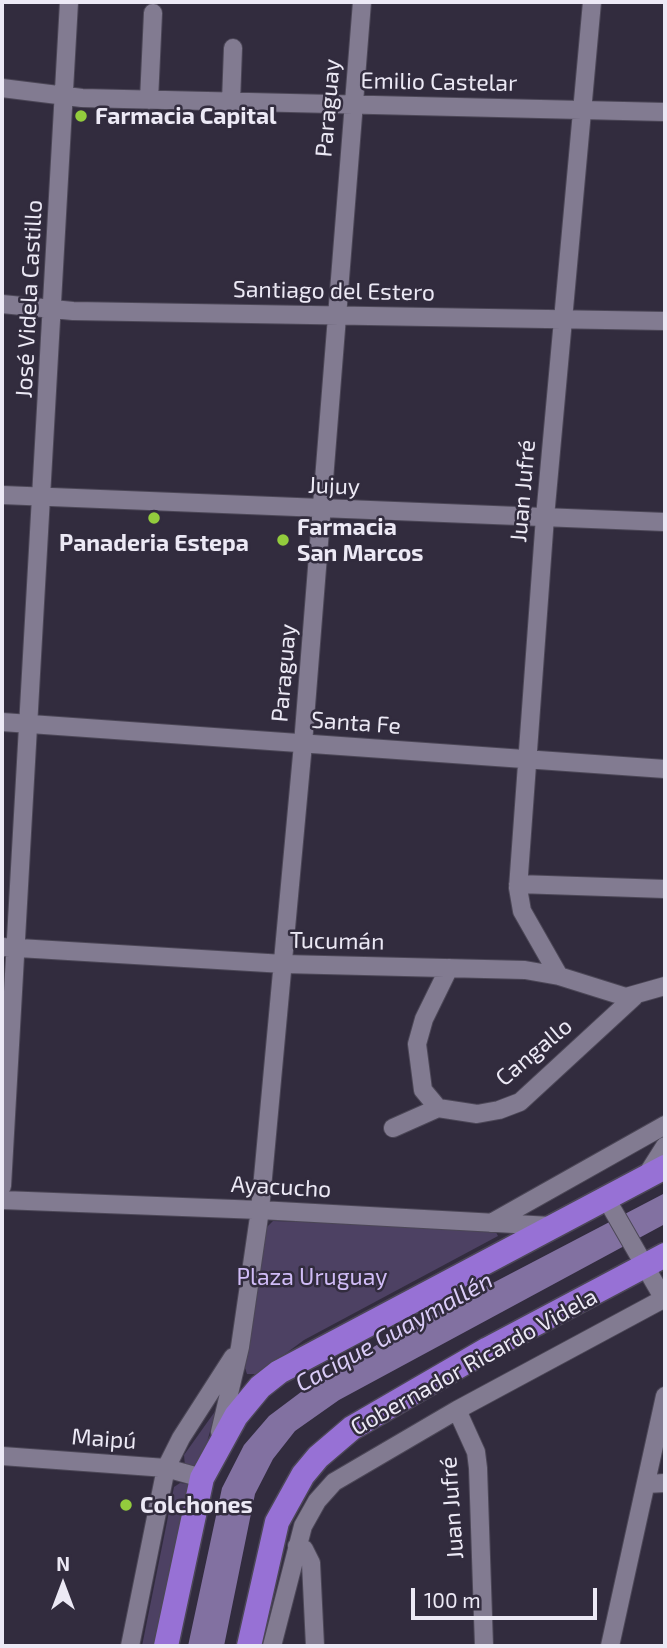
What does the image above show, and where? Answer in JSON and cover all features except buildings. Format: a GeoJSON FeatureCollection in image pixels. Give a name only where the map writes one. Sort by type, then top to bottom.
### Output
{"type":"FeatureCollection","features":[{"type":"Feature","properties":{"kind":"highway"},"geometry":{"type":"LineString","coordinates":[[166,1646],[202,1478],[236,1416],[260,1387],[279,1372],[557,1227],[612,1209],[654,1173]]}},
{"type":"Feature","properties":{"kind":"highway","name":"Gobernador Ricardo Videla"},"geometry":{"type":"LineString","coordinates":[[248,1646],[277,1522],[303,1475],[318,1457],[352,1429],[488,1349],[655,1261]]}},
{"type":"Feature","properties":{"kind":"street","name":"José Videla Castillo"},"geometry":{"type":"LineString","coordinates":[[2,1186],[9,947],[29,724],[69,2]]}},
{"type":"Feature","properties":{"kind":"street","name":"Paraguay"},"geometry":{"type":"LineString","coordinates":[[213,1456],[240,1347],[260,1210],[303,744],[362,2]]}},
{"type":"Feature","properties":{"kind":"street","name":"Juan Jufré"},"geometry":{"type":"LineString","coordinates":[[559,976],[522,911],[518,884],[545,517],[592,2]]}},
{"type":"Feature","properties":{"kind":"street"},"geometry":{"type":"LineString","coordinates":[[149,100],[153,13]]}},
{"type":"Feature","properties":{"kind":"street"},"geometry":{"type":"LineString","coordinates":[[231,102],[233,48]]}},
{"type":"Feature","properties":{"kind":"street","name":"Emilio Castelar"},"geometry":{"type":"LineString","coordinates":[[2,88],[149,100],[665,112]]}},
{"type":"Feature","properties":{"kind":"street","name":"Santiago del Estero"},"geometry":{"type":"LineString","coordinates":[[2,304],[52,310],[665,321]]}},
{"type":"Feature","properties":{"kind":"street","name":"Jujuy"},"geometry":{"type":"LineString","coordinates":[[2,495],[665,522]]}},
{"type":"Feature","properties":{"kind":"street","name":"Santa Fe"},"geometry":{"type":"LineString","coordinates":[[2,722],[665,769]]}},
{"type":"Feature","properties":{"kind":"street"},"geometry":{"type":"LineString","coordinates":[[518,884],[665,889]]}},
{"type":"Feature","properties":{"kind":"street","name":"Tucumán"},"geometry":{"type":"LineString","coordinates":[[9,947],[284,964],[525,970],[559,976],[614,995],[634,997]]}},
{"type":"Feature","properties":{"kind":"street"},"geometry":{"type":"LineString","coordinates":[[393,1128],[438,1108],[423,1090],[417,1044],[424,1019],[449,968]]}},
{"type":"Feature","properties":{"kind":"street"},"geometry":{"type":"LineString","coordinates":[[634,997],[665,986]]}},
{"type":"Feature","properties":{"kind":"street","name":"Cangallo"},"geometry":{"type":"LineString","coordinates":[[438,1108],[477,1114],[520,1102],[634,997]]}},
{"type":"Feature","properties":{"kind":"street"},"geometry":{"type":"LineString","coordinates":[[491,1223],[665,1125]]}},
{"type":"Feature","properties":{"kind":"street"},"geometry":{"type":"LineString","coordinates":[[654,1173],[665,1146]]}},
{"type":"Feature","properties":{"kind":"street","name":"Ayacucho"},"geometry":{"type":"LineString","coordinates":[[2,1200],[260,1210],[557,1227]]}},
{"type":"Feature","properties":{"kind":"street"},"geometry":{"type":"LineString","coordinates":[[272,1646],[307,1516],[334,1482],[457,1410],[665,1299],[655,1261],[631,1242],[612,1209]]}},
{"type":"Feature","properties":{"kind":"street","name":"Paraguay"},"geometry":{"type":"LineString","coordinates":[[130,1646],[166,1468],[181,1438],[240,1347]]}},
{"type":"Feature","properties":{"kind":"street"},"geometry":{"type":"LineString","coordinates":[[610,1646],[665,1396]]}},
{"type":"Feature","properties":{"kind":"street","name":"Juan Jufré"},"geometry":{"type":"LineString","coordinates":[[457,1410],[476,1452],[478,1468],[484,1646]]}},
{"type":"Feature","properties":{"kind":"street","name":"Maipú"},"geometry":{"type":"LineString","coordinates":[[2,1456],[166,1468],[202,1478]]}},
{"type":"Feature","properties":{"kind":"street"},"geometry":{"type":"LineString","coordinates":[[646,1484],[665,1483]]}},
{"type":"Feature","properties":{"kind":"street"},"geometry":{"type":"LineString","coordinates":[[297,1546],[304,1549],[311,1563],[314,1646]]}},
{"type":"Feature","properties":{"kind":"green space","name":"Plaza Uruguay"},"geometry":{"type":"Polygon","coordinates":[[[273,1221],[481,1228],[495,1230],[498,1236],[304,1340],[258,1374],[247,1374],[245,1368],[265,1229],[273,1221]]]}},
{"type":"Feature","properties":{"kind":"green space"},"geometry":{"type":"Polygon","coordinates":[[[216,1410],[202,1460],[195,1466],[185,1466],[184,1455],[216,1410]]]}},
{"type":"Feature","properties":{"kind":"green space"},"geometry":{"type":"Polygon","coordinates":[[[180,1483],[189,1484],[159,1646],[142,1646],[174,1487],[180,1483]]]}},
{"type":"Feature","properties":{"kind":"shaded area"},"geometry":{"type":"Polygon","coordinates":[[[665,1193],[665,1224],[339,1400],[295,1431],[273,1459],[255,1494],[224,1646],[188,1646],[222,1488],[244,1445],[269,1416],[313,1383],[397,1333],[665,1193]]]}},
{"type":"Feature","properties":{"kind":"place","name":"Farmacia Capital"},"geometry":{"type":"Point","coordinates":[81,116]}},
{"type":"Feature","properties":{"kind":"place","name":"Panaderia Estepa"},"geometry":{"type":"Point","coordinates":[154,518]}},
{"type":"Feature","properties":{"kind":"place","name":"Farmacia San Marcos"},"geometry":{"type":"Point","coordinates":[283,540]}},
{"type":"Feature","properties":{"kind":"place","name":"Colchones"},"geometry":{"type":"Point","coordinates":[126,1505]}},
{"type":"Feature","properties":{"kind":"water label","name":"Cacique Guaymallén"},"geometry":{"type":"Point","coordinates":[394,1332]}}]}
